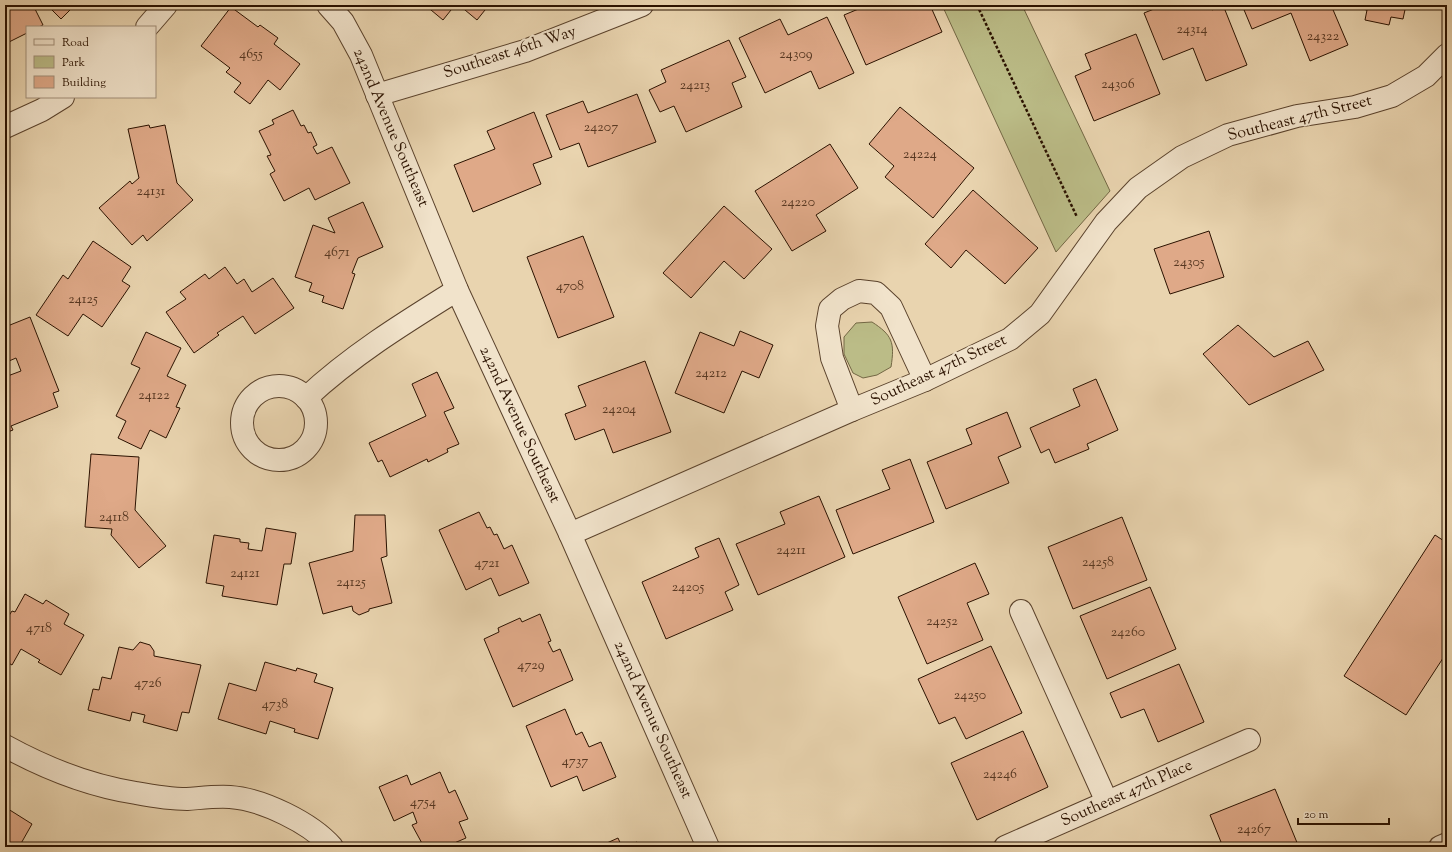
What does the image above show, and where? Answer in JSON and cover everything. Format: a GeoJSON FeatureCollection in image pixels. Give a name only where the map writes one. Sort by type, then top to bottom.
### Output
{"type":"FeatureCollection","features":[{"type":"Feature","properties":{"kind":"street"},"geometry":{"type":"LineString","coordinates":[[147,26],[166,5]]}},
{"type":"Feature","properties":{"kind":"street","name":"242nd Avenue Southeast"},"geometry":{"type":"LineString","coordinates":[[328,5],[343,22],[361,55],[457,290],[570,534],[708,847]]}},
{"type":"Feature","properties":{"kind":"street","name":"Southeast 46th Way"},"geometry":{"type":"LineString","coordinates":[[377,95],[525,50],[642,5]]}},
{"type":"Feature","properties":{"kind":"street","name":"Southeast 47th Street"},"geometry":{"type":"LineString","coordinates":[[570,534],[852,410],[924,380],[1010,339],[1040,314],[1089,243],[1106,222],[1138,188],[1182,157],[1228,134],[1297,116],[1355,107],[1392,96],[1426,76],[1447,55]]}},
{"type":"Feature","properties":{"kind":"street"},"geometry":{"type":"LineString","coordinates":[[5,127],[42,110],[61,98]]}},
{"type":"Feature","properties":{"kind":"street"},"geometry":{"type":"LineString","coordinates":[[306,398],[358,353],[389,331],[457,290]]}},
{"type":"Feature","properties":{"kind":"street"},"geometry":{"type":"LineString","coordinates":[[852,410],[832,358],[827,326],[830,309],[842,299],[859,291],[876,294],[891,307],[924,380]]}},
{"type":"Feature","properties":{"kind":"street"},"geometry":{"type":"LineString","coordinates":[[1021,611],[1106,802]]}},
{"type":"Feature","properties":{"kind":"street","name":"Southeast 47th Place"},"geometry":{"type":"LineString","coordinates":[[1004,847],[1249,740]]}},
{"type":"Feature","properties":{"kind":"street"},"geometry":{"type":"LineString","coordinates":[[5,746],[29,760],[83,780],[136,793],[186,799],[231,797],[268,806],[297,820],[324,838],[332,847]]}},
{"type":"Feature","properties":{"kind":"street"},"geometry":{"type":"LineString","coordinates":[[1440,847],[1447,844]]}},
{"type":"Feature","properties":{"kind":"path"},"geometry":{"type":"LineString","coordinates":[[977,5],[1089,243]]}},
{"type":"Feature","properties":{"kind":"green space"},"geometry":{"type":"Polygon","coordinates":[[[942,5],[1022,5],[1110,191],[1056,252],[942,5]]]}},
{"type":"Feature","properties":{"kind":"green space"},"geometry":{"type":"Polygon","coordinates":[[[872,322],[888,335],[893,351],[891,367],[877,375],[863,378],[853,373],[844,354],[844,337],[856,323],[872,322]]]}},
{"type":"Feature","properties":{"kind":"building"},"geometry":{"type":"Polygon","coordinates":[[[5,5],[33,5],[43,25],[26,26],[26,34],[5,44],[5,5]]]}},
{"type":"Feature","properties":{"kind":"building"},"geometry":{"type":"Polygon","coordinates":[[[47,5],[75,5],[61,19],[47,5]]]}},
{"type":"Feature","properties":{"kind":"building"},"geometry":{"type":"Polygon","coordinates":[[[425,5],[455,5],[443,20],[425,5]]]}},
{"type":"Feature","properties":{"kind":"building"},"geometry":{"type":"Polygon","coordinates":[[[459,5],[489,5],[477,20],[459,5]]]}},
{"type":"Feature","properties":{"kind":"building"},"geometry":{"type":"Polygon","coordinates":[[[868,5],[930,5],[942,32],[866,65],[844,15],[868,5]]]}},
{"type":"Feature","properties":{"kind":"building"},"geometry":{"type":"Polygon","coordinates":[[[1164,5],[1210,5],[1212,10],[1223,5],[1247,65],[1206,81],[1193,48],[1163,60],[1144,13],[1164,5]]]}},
{"type":"Feature","properties":{"kind":"building"},"geometry":{"type":"Polygon","coordinates":[[[1242,5],[1331,5],[1348,45],[1310,61],[1291,13],[1252,29],[1242,5]]]}},
{"type":"Feature","properties":{"kind":"building"},"geometry":{"type":"Polygon","coordinates":[[[1353,5],[1406,5],[1403,19],[1391,17],[1389,25],[1365,20],[1367,10],[1352,7],[1353,5]]]}},
{"type":"Feature","properties":{"kind":"building"},"geometry":{"type":"Polygon","coordinates":[[[231,7],[258,27],[260,25],[278,38],[274,44],[300,64],[280,90],[268,80],[250,104],[234,92],[241,83],[226,72],[230,68],[201,46],[231,7]]]}},
{"type":"Feature","properties":{"kind":"building"},"geometry":{"type":"Polygon","coordinates":[[[827,17],[854,73],[819,89],[811,71],[765,93],[739,38],[780,19],[788,35],[827,17]]]}},
{"type":"Feature","properties":{"kind":"building"},"geometry":{"type":"Polygon","coordinates":[[[1136,34],[1160,94],[1094,121],[1075,76],[1091,69],[1085,54],[1136,34]]]}},
{"type":"Feature","properties":{"kind":"building"},"geometry":{"type":"Polygon","coordinates":[[[729,40],[746,77],[732,83],[742,107],[686,132],[674,106],[660,112],[649,90],[666,82],[661,70],[729,40]]]}},
{"type":"Feature","properties":{"kind":"building"},"geometry":{"type":"Polygon","coordinates":[[[637,94],[656,142],[588,167],[579,143],[560,150],[546,115],[583,101],[588,113],[637,94]]]}},
{"type":"Feature","properties":{"kind":"building"},"geometry":{"type":"Polygon","coordinates":[[[900,107],[974,168],[933,218],[885,177],[894,166],[869,144],[900,107]]]}},
{"type":"Feature","properties":{"kind":"building"},"geometry":{"type":"Polygon","coordinates":[[[293,110],[301,126],[304,125],[308,133],[311,132],[317,145],[313,147],[317,154],[332,147],[350,183],[315,200],[309,188],[284,201],[270,174],[275,171],[267,156],[271,155],[259,131],[274,124],[272,120],[293,110]]]}},
{"type":"Feature","properties":{"kind":"building"},"geometry":{"type":"Polygon","coordinates":[[[534,112],[552,157],[533,164],[541,184],[473,212],[454,165],[495,149],[487,131],[534,112]]]}},
{"type":"Feature","properties":{"kind":"building"},"geometry":{"type":"Polygon","coordinates":[[[149,125],[150,128],[165,125],[177,183],[193,200],[147,241],[143,235],[132,245],[99,208],[130,181],[132,184],[139,178],[128,129],[149,125]]]}},
{"type":"Feature","properties":{"kind":"building"},"geometry":{"type":"Polygon","coordinates":[[[830,144],[858,188],[816,215],[826,231],[792,251],[755,191],[830,144]]]}},
{"type":"Feature","properties":{"kind":"building"},"geometry":{"type":"Polygon","coordinates":[[[973,190],[1038,248],[1005,284],[966,250],[951,268],[925,244],[973,190]]]}},
{"type":"Feature","properties":{"kind":"building"},"geometry":{"type":"Polygon","coordinates":[[[363,202],[383,247],[358,258],[352,273],[355,274],[343,309],[322,302],[324,296],[309,291],[312,283],[295,277],[313,225],[335,233],[328,218],[363,202]]]}},
{"type":"Feature","properties":{"kind":"building"},"geometry":{"type":"Polygon","coordinates":[[[724,206],[772,249],[744,279],[724,261],[691,298],[663,273],[724,206]]]}},
{"type":"Feature","properties":{"kind":"building"},"geometry":{"type":"Polygon","coordinates":[[[1209,231],[1224,277],[1170,294],[1154,249],[1209,231]]]}},
{"type":"Feature","properties":{"kind":"building"},"geometry":{"type":"Polygon","coordinates":[[[583,236],[614,317],[558,338],[527,257],[583,236]]]}},
{"type":"Feature","properties":{"kind":"building"},"geometry":{"type":"Polygon","coordinates":[[[93,241],[131,267],[122,281],[130,286],[102,327],[83,314],[68,336],[36,315],[63,275],[68,279],[93,241]]]}},
{"type":"Feature","properties":{"kind":"building"},"geometry":{"type":"Polygon","coordinates":[[[225,267],[237,284],[244,279],[252,292],[273,278],[294,308],[255,334],[243,316],[217,333],[219,335],[194,353],[166,312],[186,299],[180,292],[205,274],[209,279],[225,267]]]}},
{"type":"Feature","properties":{"kind":"building"},"geometry":{"type":"Polygon","coordinates":[[[30,317],[59,391],[53,393],[58,407],[11,426],[13,430],[5,433],[5,377],[21,371],[16,358],[9,361],[5,352],[5,327],[30,317]]]}},
{"type":"Feature","properties":{"kind":"building"},"geometry":{"type":"Polygon","coordinates":[[[1238,325],[1274,357],[1308,341],[1324,370],[1249,405],[1203,354],[1238,325]]]}},
{"type":"Feature","properties":{"kind":"building"},"geometry":{"type":"Polygon","coordinates":[[[740,331],[773,345],[759,378],[742,371],[724,413],[675,393],[700,332],[734,346],[740,331]]]}},
{"type":"Feature","properties":{"kind":"building"},"geometry":{"type":"Polygon","coordinates":[[[146,332],[181,348],[167,376],[186,385],[176,407],[180,408],[166,438],[150,430],[141,449],[118,438],[126,421],[116,416],[140,368],[131,364],[146,332]]]}},
{"type":"Feature","properties":{"kind":"building"},"geometry":{"type":"Polygon","coordinates":[[[645,361],[671,432],[613,453],[604,429],[575,440],[565,414],[586,406],[578,386],[645,361]]]}},
{"type":"Feature","properties":{"kind":"building"},"geometry":{"type":"Polygon","coordinates":[[[437,372],[454,408],[444,412],[459,444],[447,449],[448,452],[428,462],[427,459],[390,477],[382,460],[378,462],[369,443],[426,416],[412,384],[437,372]]]}},
{"type":"Feature","properties":{"kind":"building"},"geometry":{"type":"Polygon","coordinates":[[[1096,379],[1118,430],[1087,444],[1089,449],[1055,463],[1049,449],[1041,453],[1030,428],[1080,406],[1073,389],[1096,379]]]}},
{"type":"Feature","properties":{"kind":"building"},"geometry":{"type":"Polygon","coordinates":[[[1007,412],[1021,447],[998,457],[1009,483],[946,509],[927,462],[972,444],[966,429],[1007,412]]]}},
{"type":"Feature","properties":{"kind":"building"},"geometry":{"type":"Polygon","coordinates":[[[91,454],[139,457],[135,510],[166,546],[139,568],[111,535],[112,529],[85,527],[91,454]]]}},
{"type":"Feature","properties":{"kind":"building"},"geometry":{"type":"Polygon","coordinates":[[[910,459],[934,522],[853,554],[836,510],[890,489],[882,470],[910,459]]]}},
{"type":"Feature","properties":{"kind":"building"},"geometry":{"type":"Polygon","coordinates":[[[819,496],[845,557],[758,595],[736,544],[785,524],[780,512],[819,496]]]}},
{"type":"Feature","properties":{"kind":"building"},"geometry":{"type":"Polygon","coordinates":[[[479,512],[487,528],[490,527],[494,535],[497,534],[504,549],[512,545],[529,583],[499,596],[491,578],[466,590],[439,530],[479,512]]]}},
{"type":"Feature","properties":{"kind":"building"},"geometry":{"type":"Polygon","coordinates":[[[355,515],[385,515],[387,556],[381,558],[392,603],[369,609],[369,611],[359,615],[353,611],[352,606],[323,614],[309,563],[353,551],[355,515]]]}},
{"type":"Feature","properties":{"kind":"building"},"geometry":{"type":"Polygon","coordinates":[[[1122,517],[1147,580],[1073,609],[1048,547],[1122,517]]]}},
{"type":"Feature","properties":{"kind":"building"},"geometry":{"type":"Polygon","coordinates":[[[266,528],[296,533],[291,564],[284,564],[277,605],[222,596],[224,586],[206,583],[214,535],[240,539],[240,542],[249,543],[248,549],[262,551],[266,528]]]}},
{"type":"Feature","properties":{"kind":"building"},"geometry":{"type":"Polygon","coordinates":[[[1435,535],[1447,543],[1447,652],[1406,715],[1344,676],[1435,535]]]}},
{"type":"Feature","properties":{"kind":"building"},"geometry":{"type":"Polygon","coordinates":[[[719,538],[739,585],[725,592],[733,610],[666,639],[642,582],[699,557],[695,548],[719,538]]]}},
{"type":"Feature","properties":{"kind":"building"},"geometry":{"type":"Polygon","coordinates":[[[975,563],[989,594],[967,603],[983,640],[927,664],[898,597],[975,563]]]}},
{"type":"Feature","properties":{"kind":"building"},"geometry":{"type":"Polygon","coordinates":[[[1150,587],[1176,649],[1107,679],[1080,616],[1150,587]]]}},
{"type":"Feature","properties":{"kind":"building"},"geometry":{"type":"Polygon","coordinates":[[[25,594],[43,604],[46,600],[69,614],[64,624],[84,635],[61,675],[38,662],[40,660],[21,649],[12,665],[5,661],[5,615],[8,617],[12,611],[15,612],[25,594]]]}},
{"type":"Feature","properties":{"kind":"building"},"geometry":{"type":"Polygon","coordinates":[[[540,614],[551,641],[548,642],[553,652],[560,649],[573,680],[513,707],[484,639],[499,632],[498,628],[520,618],[522,622],[540,614]]]}},
{"type":"Feature","properties":{"kind":"building"},"geometry":{"type":"Polygon","coordinates":[[[140,642],[150,645],[154,651],[154,656],[201,665],[189,713],[182,712],[177,731],[143,722],[145,715],[132,712],[130,721],[88,710],[93,689],[99,690],[102,677],[111,679],[119,647],[133,650],[140,642]]]}},
{"type":"Feature","properties":{"kind":"building"},"geometry":{"type":"Polygon","coordinates":[[[991,646],[1022,713],[966,739],[955,717],[939,724],[918,679],[991,646]]]}},
{"type":"Feature","properties":{"kind":"building"},"geometry":{"type":"Polygon","coordinates":[[[265,662],[296,671],[297,668],[317,674],[314,682],[333,688],[318,739],[294,732],[295,729],[270,721],[266,734],[218,719],[229,683],[256,691],[265,662]]]}},
{"type":"Feature","properties":{"kind":"building"},"geometry":{"type":"Polygon","coordinates":[[[1179,664],[1204,722],[1158,742],[1144,709],[1121,718],[1110,693],[1179,664]]]}},
{"type":"Feature","properties":{"kind":"building"},"geometry":{"type":"Polygon","coordinates":[[[565,709],[576,735],[582,732],[589,747],[601,742],[616,777],[583,791],[577,776],[551,787],[526,726],[565,709]]]}},
{"type":"Feature","properties":{"kind":"building"},"geometry":{"type":"Polygon","coordinates":[[[1023,731],[1048,787],[977,820],[951,763],[1023,731]]]}},
{"type":"Feature","properties":{"kind":"building"},"geometry":{"type":"Polygon","coordinates":[[[440,772],[449,793],[455,790],[468,819],[459,822],[466,838],[452,844],[453,847],[424,847],[412,825],[417,823],[413,812],[394,821],[379,787],[407,775],[411,785],[440,772]]]}},
{"type":"Feature","properties":{"kind":"building"},"geometry":{"type":"Polygon","coordinates":[[[1275,789],[1298,845],[1292,847],[1223,847],[1210,815],[1275,789]]]}},
{"type":"Feature","properties":{"kind":"building"},"geometry":{"type":"Polygon","coordinates":[[[5,807],[32,824],[19,847],[5,847],[5,807]]]}},
{"type":"Feature","properties":{"kind":"building"},"geometry":{"type":"Polygon","coordinates":[[[618,838],[622,847],[598,847],[618,838]]]}},
{"type":"Feature","properties":{"kind":"building"},"geometry":{"type":"Polygon","coordinates":[[[637,842],[639,847],[625,847],[637,842]]]}}]}
